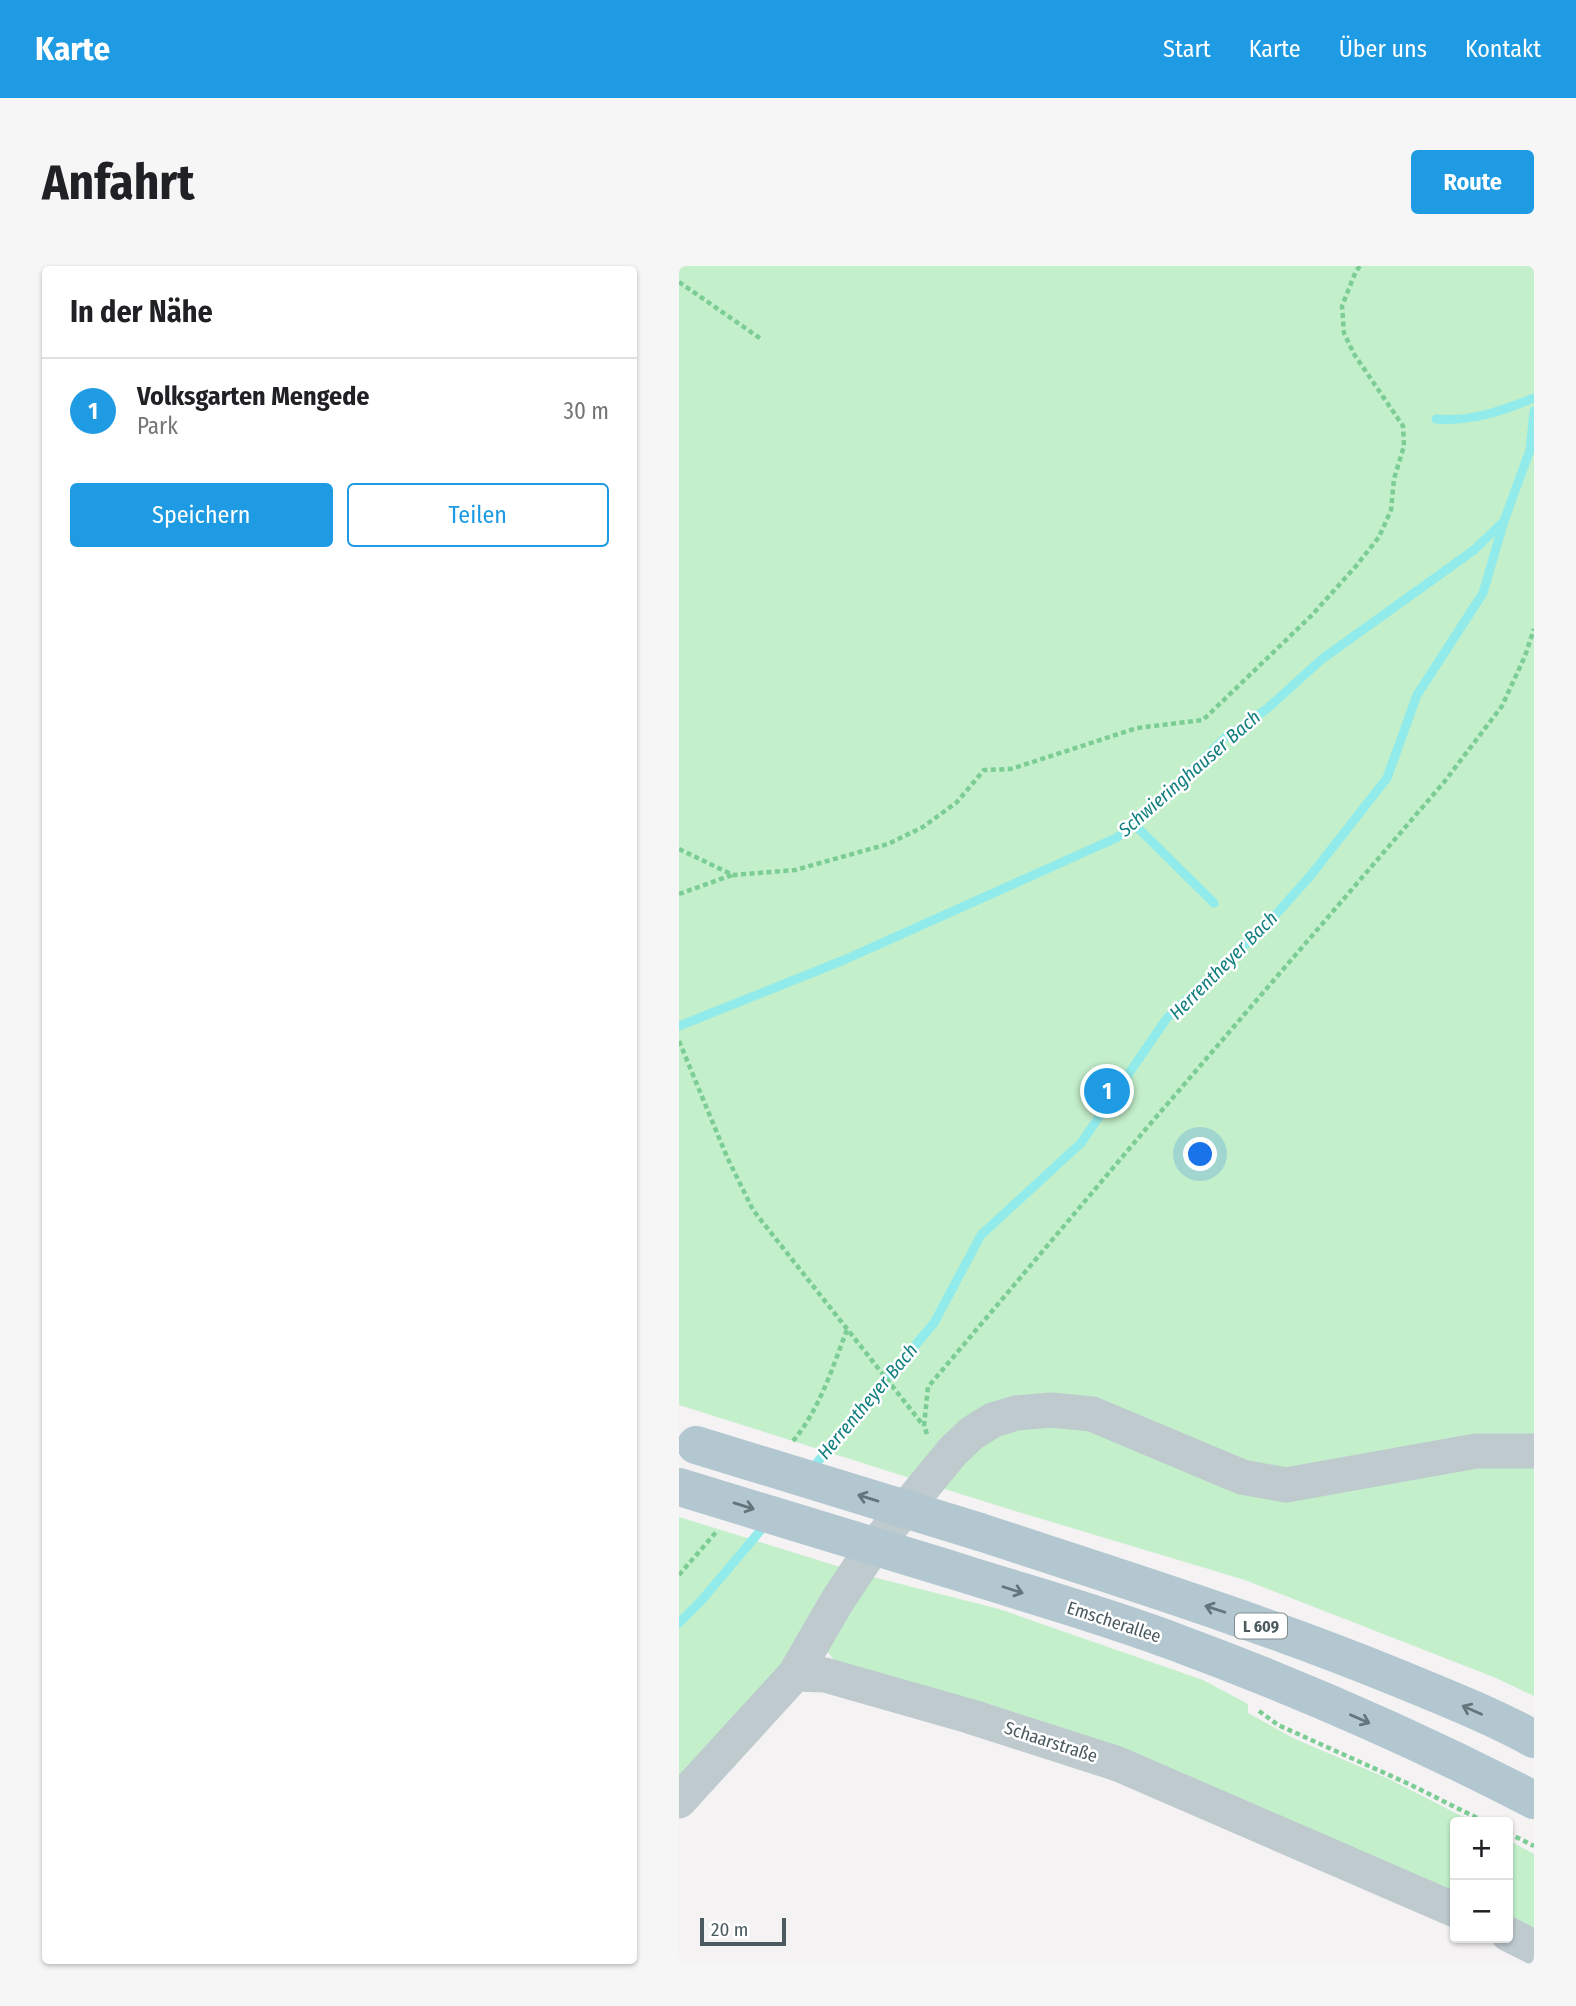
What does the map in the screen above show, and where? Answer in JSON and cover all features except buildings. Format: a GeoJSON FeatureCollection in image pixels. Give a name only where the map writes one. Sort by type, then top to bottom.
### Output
{"type":"FeatureCollection","features":[{"type":"Feature","properties":{"kind":"main road","name":"L 609"},"geometry":{"type":"LineString","coordinates":[[687,1443],[980,1532],[1229,1614],[1442,1696],[1534,1739]]}},
{"type":"Feature","properties":{"kind":"main road","name":"Emscherallee"},"geometry":{"type":"LineString","coordinates":[[679,1487],[1174,1641],[1482,1773],[1534,1800]]}},
{"type":"Feature","properties":{"kind":"street"},"geometry":{"type":"LineString","coordinates":[[679,1801],[795,1674],[869,1553],[953,1451],[972,1433],[993,1420],[1016,1413],[1051,1410],[1093,1414],[1242,1477],[1286,1485],[1476,1451],[1534,1451]]}},
{"type":"Feature","properties":{"kind":"street","name":"Schaarstraße"},"geometry":{"type":"LineString","coordinates":[[795,1674],[825,1675],[969,1716],[1118,1764],[1450,1908]]}},
{"type":"Feature","properties":{"kind":"street"},"geometry":{"type":"LineString","coordinates":[[1513,1936],[1534,1947]]}},
{"type":"Feature","properties":{"kind":"path"},"geometry":{"type":"LineString","coordinates":[[679,894],[733,875],[795,870],[888,844],[923,827],[957,802],[984,770],[1011,769],[1137,728],[1203,720],[1312,615],[1356,566],[1379,537],[1391,510],[1394,480],[1404,446],[1402,426],[1354,354],[1344,333],[1342,306],[1360,266]]}},
{"type":"Feature","properties":{"kind":"path"},"geometry":{"type":"LineString","coordinates":[[679,282],[761,339]]}},
{"type":"Feature","properties":{"kind":"path"},"geometry":{"type":"LineString","coordinates":[[924,1426],[928,1387],[1145,1129],[1445,781],[1501,706],[1525,656],[1534,629]]}},
{"type":"Feature","properties":{"kind":"path"},"geometry":{"type":"LineString","coordinates":[[1525,656],[1534,656]]}},
{"type":"Feature","properties":{"kind":"path"},"geometry":{"type":"LineString","coordinates":[[679,849],[733,875]]}},
{"type":"Feature","properties":{"kind":"path"},"geometry":{"type":"LineString","coordinates":[[679,1041],[727,1157],[753,1210],[924,1426],[941,1468]]}},
{"type":"Feature","properties":{"kind":"path"},"geometry":{"type":"LineString","coordinates":[[1241,1668],[1260,1714],[1475,1817]]}},
{"type":"Feature","properties":{"kind":"path"},"geometry":{"type":"LineString","coordinates":[[1513,1836],[1534,1846]]}},
{"type":"Feature","properties":{"kind":"green space"},"geometry":{"type":"Polygon","coordinates":[[[679,266],[1534,266],[1534,1696],[1496,1678],[1245,1580],[679,1405],[679,266]]]}},
{"type":"Feature","properties":{"kind":"green space"},"geometry":{"type":"Polygon","coordinates":[[[679,1517],[847,1569],[791,1667],[679,1794],[679,1517]]]}},
{"type":"Feature","properties":{"kind":"green space"},"geometry":{"type":"Polygon","coordinates":[[[869,1576],[999,1609],[1203,1680],[1248,1704],[1248,1713],[1295,1739],[1389,1779],[1463,1817],[1450,1817],[1450,1900],[839,1666],[822,1645],[869,1576]]]}},
{"type":"Feature","properties":{"kind":"green space"},"geometry":{"type":"Polygon","coordinates":[[[1513,1843],[1534,1854],[1534,1935],[1513,1926],[1513,1843]]]}},
{"type":"Feature","properties":{"kind":"waterway"},"geometry":{"type":"LineString","coordinates":[[1436,419],[1462,419],[1486,414],[1534,398]]}},
{"type":"Feature","properties":{"kind":"waterway","name":"Herrentheyer Bach"},"geometry":{"type":"LineString","coordinates":[[810,1471],[934,1323],[981,1235],[1081,1143],[1167,1018],[1271,920],[1311,875],[1387,778],[1417,695],[1483,593],[1504,521],[1530,450],[1534,411]]}},
{"type":"Feature","properties":{"kind":"waterway","name":"Schwieringhauser Bach"},"geometry":{"type":"LineString","coordinates":[[679,1026],[844,960],[1116,838],[1135,825],[1225,738],[1268,708],[1322,659],[1474,550],[1502,523]]}},
{"type":"Feature","properties":{"kind":"waterway"},"geometry":{"type":"LineString","coordinates":[[1135,825],[1214,903]]}},
{"type":"Feature","properties":{"kind":"waterway","name":"Herrentheyer Bach"},"geometry":{"type":"LineString","coordinates":[[679,1623],[765,1525]]}},
{"type":"Feature","properties":{"kind":"place","name":"Volksgarten Mengede"},"geometry":{"type":"Point","coordinates":[1107,1091]}}]}
